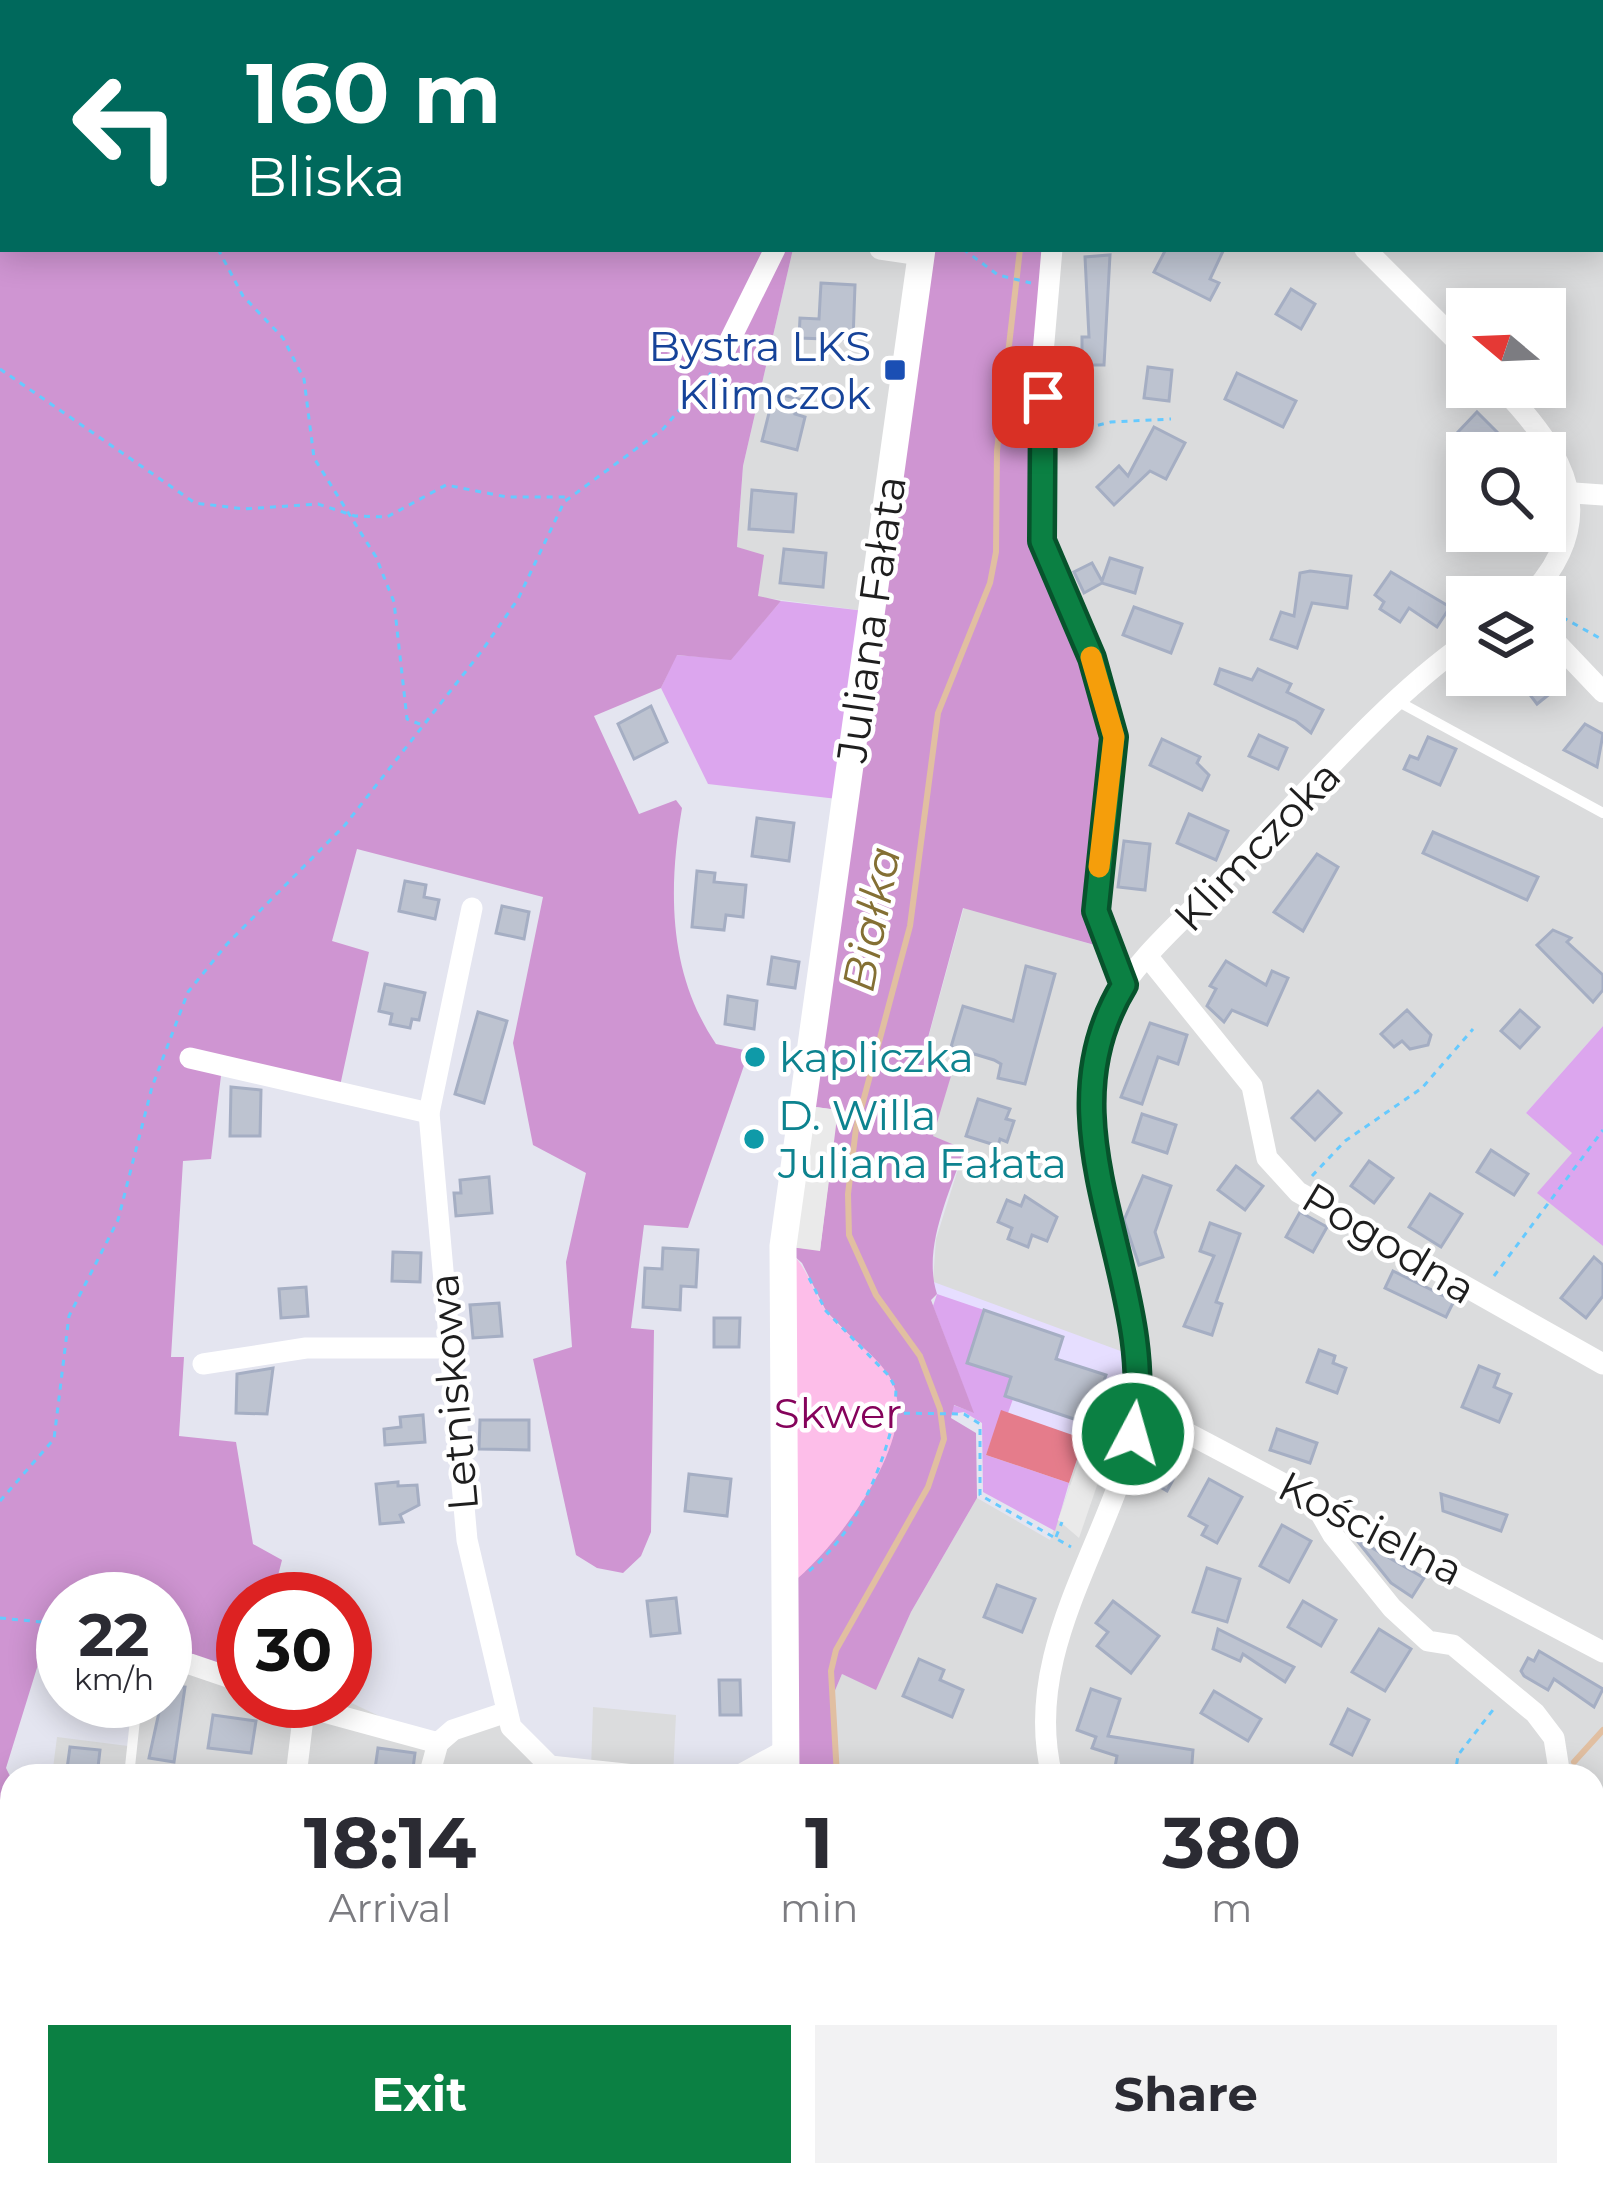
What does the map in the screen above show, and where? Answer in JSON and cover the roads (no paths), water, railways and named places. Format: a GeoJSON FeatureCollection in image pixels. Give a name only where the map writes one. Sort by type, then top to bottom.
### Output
{"type":"FeatureCollection","features":[{"type":"Feature","properties":{"kind":"street"},"geometry":{"type":"LineString","coordinates":[[722,356],[774,252]]}},
{"type":"Feature","properties":{"kind":"street","name":"Juliana Fałata"},"geometry":{"type":"LineString","coordinates":[[784,1764],[785,1248],[921,252]]}},
{"type":"Feature","properties":{"kind":"street"},"geometry":{"type":"LineString","coordinates":[[1052,252],[1042,365],[1042,541],[1092,658],[1114,737],[1096,911],[1124,985]]}},
{"type":"Feature","properties":{"kind":"street"},"geometry":{"type":"LineString","coordinates":[[1368,252],[1446,330]]}},
{"type":"Feature","properties":{"kind":"street"},"geometry":{"type":"LineString","coordinates":[[1521,408],[1549,437],[1574,494],[1562,557],[1546,576]]}},
{"type":"Feature","properties":{"kind":"street"},"geometry":{"type":"LineString","coordinates":[[1574,494],[1603,495]]}},
{"type":"Feature","properties":{"kind":"street"},"geometry":{"type":"LineString","coordinates":[[1566,653],[1603,692]]}},
{"type":"Feature","properties":{"kind":"street","name":"Klimczoka"},"geometry":{"type":"LineString","coordinates":[[1050,1764],[1042,1711],[1052,1660],[1133,1434],[1138,1407],[1139,1358],[1102,1206],[1093,1126],[1099,1038],[1124,985],[1148,957],[1399,702],[1446,661]]}},
{"type":"Feature","properties":{"kind":"street","name":"Letniskowa"},"geometry":{"type":"LineString","coordinates":[[472,908],[429,1113],[466,1540],[511,1727],[543,1764]]}},
{"type":"Feature","properties":{"kind":"street","name":"Pogodna"},"geometry":{"type":"LineString","coordinates":[[1148,957],[1252,1086],[1267,1158],[1298,1192],[1603,1364]]}},
{"type":"Feature","properties":{"kind":"street"},"geometry":{"type":"LineString","coordinates":[[190,1058],[429,1113]]}},
{"type":"Feature","properties":{"kind":"street"},"geometry":{"type":"LineString","coordinates":[[203,1364],[306,1348],[449,1348]]}},
{"type":"Feature","properties":{"kind":"street","name":"Kościelna"},"geometry":{"type":"LineString","coordinates":[[1138,1407],[1603,1652]]}},
{"type":"Feature","properties":{"kind":"street"},"geometry":{"type":"LineString","coordinates":[[1314,1502],[1333,1535],[1392,1608],[1428,1641],[1454,1645],[1509,1691],[1554,1738],[1558,1764]]}},
{"type":"Feature","properties":{"kind":"street"},"geometry":{"type":"LineString","coordinates":[[432,1764],[438,1743],[453,1730],[507,1712]]}},
{"type":"Feature","properties":{"kind":"street"},"geometry":{"type":"LineString","coordinates":[[372,1726],[438,1743]]}},
{"type":"Feature","properties":{"kind":"street"},"geometry":{"type":"LineString","coordinates":[[295,1728],[296,1764]]}},
{"type":"Feature","properties":{"kind":"lane"},"geometry":{"type":"LineString","coordinates":[[1399,702],[1603,814]]}},
{"type":"Feature","properties":{"kind":"lane"},"geometry":{"type":"LineString","coordinates":[[130,1764],[134,1728]]}},
{"type":"Feature","properties":{"kind":"waterway","name":"Białka"},"geometry":{"type":"LineString","coordinates":[[836,1764],[831,1671],[836,1650],[928,1487],[944,1439],[940,1409],[920,1356],[876,1295],[849,1235],[848,1194],[856,1128],[910,926],[938,713],[990,583],[996,552],[997,451],[1020,252]]}},
{"type":"Feature","properties":{"kind":"waterway"},"geometry":{"type":"LineString","coordinates":[[1574,1762],[1603,1730]]}},
{"type":"Feature","properties":{"kind":"place","name":"Bystra LKS Klimczok"},"geometry":{"type":"Point","coordinates":[895,370]}},
{"type":"Feature","properties":{"kind":"place","name":"kapliczka"},"geometry":{"type":"Point","coordinates":[755,1057]}},
{"type":"Feature","properties":{"kind":"place","name":"D. Willa Juliana Fałata"},"geometry":{"type":"Point","coordinates":[754,1139]}},
{"type":"Feature","properties":{"kind":"park label","name":"Skwer"},"geometry":{"type":"Point","coordinates":[838,1413]}}]}
